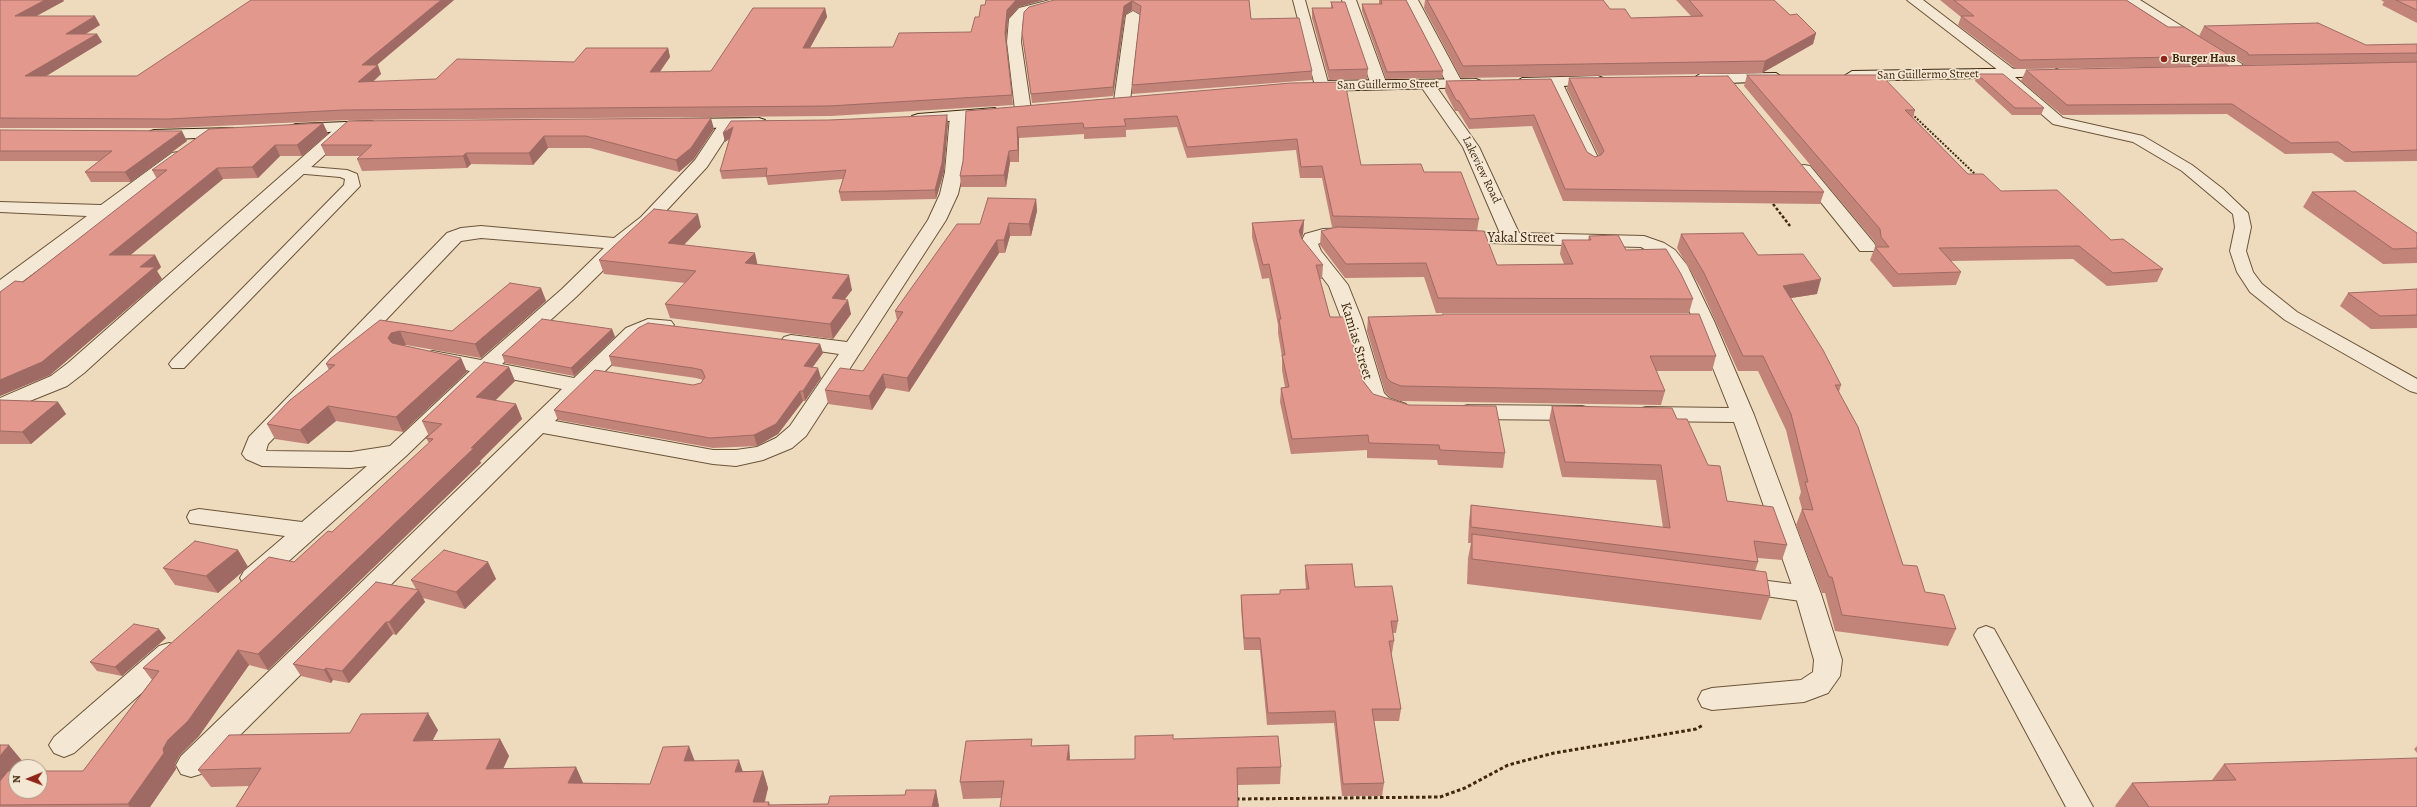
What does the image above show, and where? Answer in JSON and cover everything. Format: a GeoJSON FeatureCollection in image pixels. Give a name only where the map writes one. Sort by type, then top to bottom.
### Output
{"type":"FeatureCollection","features":[{"type":"Feature","properties":{"kind":"street"},"geometry":{"type":"LineString","coordinates":[[903,120],[1031,109],[1014,42],[1017,15],[1024,11],[1065,0]]}},
{"type":"Feature","properties":{"kind":"street"},"geometry":{"type":"LineString","coordinates":[[1350,0],[1379,85]]}},
{"type":"Feature","properties":{"kind":"street"},"geometry":{"type":"LineString","coordinates":[[1411,0],[1455,84]]}},
{"type":"Feature","properties":{"kind":"street"},"geometry":{"type":"LineString","coordinates":[[1914,0],[2008,74]]}},
{"type":"Feature","properties":{"kind":"street"},"geometry":{"type":"LineString","coordinates":[[1133,15],[1114,102],[1138,100]]}},
{"type":"Feature","properties":{"kind":"street"},"geometry":{"type":"LineString","coordinates":[[2216,70],[2253,70]]}},
{"type":"Feature","properties":{"kind":"street","name":"San Guillermo Street"},"geometry":{"type":"LineString","coordinates":[[1834,76],[2068,73]]}},
{"type":"Feature","properties":{"kind":"street"},"geometry":{"type":"LineString","coordinates":[[1684,80],[1788,77]]}},
{"type":"Feature","properties":{"kind":"street"},"geometry":{"type":"LineString","coordinates":[[1729,78],[1742,94]]}},
{"type":"Feature","properties":{"kind":"street","name":"San Guillermo Street"},"geometry":{"type":"LineString","coordinates":[[1298,86],[1611,81]]}},
{"type":"Feature","properties":{"kind":"street","name":"Lakeview Road"},"geometry":{"type":"LineString","coordinates":[[1428,85],[1471,147],[1512,239]]}},
{"type":"Feature","properties":{"kind":"street"},"geometry":{"type":"LineString","coordinates":[[536,425],[713,457],[736,458],[763,453],[784,443],[798,431],[937,220],[949,194],[954,172],[958,116]]}},
{"type":"Feature","properties":{"kind":"street"},"geometry":{"type":"LineString","coordinates":[[665,124],[772,123]]}},
{"type":"Feature","properties":{"kind":"street"},"geometry":{"type":"LineString","coordinates":[[236,593],[398,451],[485,368],[569,293],[680,188],[701,163],[727,124]]}},
{"type":"Feature","properties":{"kind":"street"},"geometry":{"type":"LineString","coordinates":[[280,130],[386,125]]}},
{"type":"Feature","properties":{"kind":"street"},"geometry":{"type":"LineString","coordinates":[[0,406],[59,381],[76,368],[348,126]]}},
{"type":"Feature","properties":{"kind":"street"},"geometry":{"type":"LineString","coordinates":[[142,134],[209,134],[248,132]]}},
{"type":"Feature","properties":{"kind":"street"},"geometry":{"type":"LineString","coordinates":[[0,289],[209,134]]}},
{"type":"Feature","properties":{"kind":"street"},"geometry":{"type":"LineString","coordinates":[[1792,155],[1867,247]]}},
{"type":"Feature","properties":{"kind":"street"},"geometry":{"type":"LineString","coordinates":[[0,207],[106,211]]}},
{"type":"Feature","properties":{"kind":"street"},"geometry":{"type":"LineString","coordinates":[[398,451],[378,457],[351,460],[262,458],[254,454],[257,442],[454,237],[462,234],[481,232],[620,244]]}},
{"type":"Feature","properties":{"kind":"street","name":"Kamias Street"},"geometry":{"type":"LineString","coordinates":[[1366,235],[1336,234],[1312,238],[1309,244],[1312,252],[1338,285],[1360,320],[1370,386],[1374,395],[1381,402],[1393,408],[1415,411]]}},
{"type":"Feature","properties":{"kind":"street","name":"Yakal Street"},"geometry":{"type":"LineString","coordinates":[[1442,238],[1625,240],[1644,242],[1657,247],[1668,254],[1677,266],[1704,321]]}},
{"type":"Feature","properties":{"kind":"street"},"geometry":{"type":"LineString","coordinates":[[1681,321],[1704,321],[1743,415],[1808,594],[1828,660],[1826,676],[1818,685],[1804,691],[1712,699]]}},
{"type":"Feature","properties":{"kind":"street"},"geometry":{"type":"LineString","coordinates":[[191,765],[536,425],[595,377],[639,328],[657,325],[681,327]]}},
{"type":"Feature","properties":{"kind":"street"},"geometry":{"type":"LineString","coordinates":[[774,339],[852,349]]}},
{"type":"Feature","properties":{"kind":"street"},"geometry":{"type":"LineString","coordinates":[[413,354],[485,368],[595,377]]}},
{"type":"Feature","properties":{"kind":"street"},"geometry":{"type":"LineString","coordinates":[[1447,412],[1599,413]]}},
{"type":"Feature","properties":{"kind":"street"},"geometry":{"type":"LineString","coordinates":[[1623,414],[1743,415]]}},
{"type":"Feature","properties":{"kind":"street"},"geometry":{"type":"LineString","coordinates":[[199,517],[308,531]]}},
{"type":"Feature","properties":{"kind":"street"},"geometry":{"type":"LineString","coordinates":[[64,744],[183,640]]}},
{"type":"Feature","properties":{"kind":"lane"},"geometry":{"type":"LineString","coordinates":[[1299,0],[1322,86]]}},
{"type":"Feature","properties":{"kind":"lane"},"geometry":{"type":"LineString","coordinates":[[2132,0],[2236,64]]}},
{"type":"Feature","properties":{"kind":"lane"},"geometry":{"type":"LineString","coordinates":[[2008,74],[2050,116],[2058,121],[2138,139],[2187,168],[2218,192],[2240,214],[2243,226],[2238,252],[2245,272],[2256,288],[2291,316],[2417,387]]}},
{"type":"Feature","properties":{"kind":"lane"},"geometry":{"type":"LineString","coordinates":[[1555,82],[1593,162]]}},
{"type":"Feature","properties":{"kind":"lane"},"geometry":{"type":"LineString","coordinates":[[178,364],[352,186],[352,177],[342,173],[299,170]]}},
{"type":"Feature","properties":{"kind":"lane"},"geometry":{"type":"LineString","coordinates":[[1722,583],[1808,594]]}},
{"type":"Feature","properties":{"kind":"lane"},"geometry":{"type":"LineString","coordinates":[[1986,635],[2080,807]]}},
{"type":"Feature","properties":{"kind":"path"},"geometry":{"type":"LineString","coordinates":[[1906,109],[1982,180]]}},
{"type":"Feature","properties":{"kind":"path"},"geometry":{"type":"LineString","coordinates":[[1766,195],[1790,226]]}},
{"type":"Feature","properties":{"kind":"path"},"geometry":{"type":"LineString","coordinates":[[1232,800],[1440,797],[1465,788],[1508,765],[1554,753],[1696,729],[1706,724],[1712,699]]}},
{"type":"Feature","properties":{"kind":"building"},"geometry":{"type":"Polygon","coordinates":[[[0,0],[45,0],[15,16],[95,16],[66,34],[97,34],[25,76],[137,76],[251,0],[441,0],[362,65],[378,65],[358,82],[436,79],[457,59],[574,62],[586,48],[668,48],[650,72],[711,71],[753,8],[825,8],[803,48],[893,47],[899,33],[971,32],[975,17],[979,17],[981,5],[985,5],[986,0],[1016,0],[1007,10],[1005,33],[1012,95],[829,106],[344,110],[168,119],[0,118],[0,0]]]}},
{"type":"Feature","properties":{"kind":"building"},"geometry":{"type":"Polygon","coordinates":[[[1054,0],[1249,0],[1251,19],[1299,18],[1312,71],[1132,85],[1141,6],[1132,1],[1124,6],[1113,87],[1031,94],[1022,33],[1024,12],[1029,7],[1054,0]]]}},
{"type":"Feature","properties":{"kind":"building"},"geometry":{"type":"Polygon","coordinates":[[[1381,0],[1406,0],[1443,71],[1387,72],[1362,4],[1382,4],[1381,0]]]}},
{"type":"Feature","properties":{"kind":"building"},"geometry":{"type":"Polygon","coordinates":[[[1427,0],[1603,0],[1610,9],[1625,9],[1631,18],[1703,16],[1689,0],[1774,0],[1790,15],[1797,14],[1816,33],[1765,61],[1463,66],[1427,0]]]}},
{"type":"Feature","properties":{"kind":"building"},"geometry":{"type":"Polygon","coordinates":[[[1954,0],[2126,0],[2168,27],[2184,27],[2231,56],[2020,60],[1961,16],[1974,16],[1954,0]]]}},
{"type":"Feature","properties":{"kind":"building"},"geometry":{"type":"Polygon","coordinates":[[[2396,0],[2417,0],[2417,10],[2396,0]]]}},
{"type":"Feature","properties":{"kind":"building"},"geometry":{"type":"Polygon","coordinates":[[[1331,2],[1345,2],[1368,69],[1329,70],[1312,8],[1333,8],[1331,2]]]}},
{"type":"Feature","properties":{"kind":"building"},"geometry":{"type":"Polygon","coordinates":[[[2318,23],[2366,45],[2417,44],[2417,53],[2248,55],[2248,53],[2204,26],[2318,23]]]}},
{"type":"Feature","properties":{"kind":"building"},"geometry":{"type":"Polygon","coordinates":[[[2417,62],[2417,150],[2352,152],[2338,142],[2291,143],[2232,104],[2067,105],[2026,70],[2417,62]]]}},
{"type":"Feature","properties":{"kind":"building"},"geometry":{"type":"Polygon","coordinates":[[[1977,74],[2003,74],[2044,108],[2015,108],[1977,74]]]}},
{"type":"Feature","properties":{"kind":"building"},"geometry":{"type":"Polygon","coordinates":[[[1747,75],[1881,75],[1915,110],[1905,110],[1968,174],[1983,174],[2001,191],[2057,190],[2111,240],[2123,239],[2163,269],[2113,273],[2079,246],[1939,248],[1961,272],[1898,274],[1875,247],[1889,247],[1881,237],[1880,229],[1747,75]]]}},
{"type":"Feature","properties":{"kind":"building"},"geometry":{"type":"Polygon","coordinates":[[[1728,76],[1824,192],[1565,189],[1534,115],[1470,119],[1459,101],[1456,100],[1446,81],[1551,79],[1587,152],[1595,157],[1601,155],[1604,151],[1569,78],[1728,76]]]}},
{"type":"Feature","properties":{"kind":"building"},"geometry":{"type":"Polygon","coordinates":[[[1345,82],[1361,165],[1421,164],[1424,172],[1461,172],[1479,219],[1333,216],[1322,166],[1301,167],[1297,139],[1187,147],[1177,116],[1124,119],[1126,126],[1084,128],[1083,123],[1017,127],[1018,150],[1009,151],[1004,175],[960,176],[963,161],[966,111],[1291,83],[1345,82]]]}},
{"type":"Feature","properties":{"kind":"building"},"geometry":{"type":"Polygon","coordinates":[[[947,115],[942,163],[935,190],[839,192],[846,170],[766,176],[767,168],[720,171],[733,127],[723,133],[731,121],[829,120],[947,115]]]}},
{"type":"Feature","properties":{"kind":"building"},"geometry":{"type":"Polygon","coordinates":[[[711,118],[691,148],[676,160],[586,136],[544,136],[529,153],[466,153],[463,156],[357,159],[372,145],[321,145],[348,121],[711,118]]]}},
{"type":"Feature","properties":{"kind":"building"},"geometry":{"type":"Polygon","coordinates":[[[323,123],[297,145],[275,145],[252,167],[217,168],[109,255],[155,255],[140,267],[155,267],[42,362],[0,380],[0,292],[15,281],[23,282],[167,170],[152,170],[209,129],[323,123]]]}},
{"type":"Feature","properties":{"kind":"building"},"geometry":{"type":"Polygon","coordinates":[[[0,130],[182,131],[125,172],[85,172],[112,151],[0,151],[0,130]]]}},
{"type":"Feature","properties":{"kind":"building"},"geometry":{"type":"Polygon","coordinates":[[[2355,191],[2417,233],[2417,248],[2393,249],[2312,192],[2355,191]]]}},
{"type":"Feature","properties":{"kind":"building"},"geometry":{"type":"Polygon","coordinates":[[[988,198],[1036,199],[1029,224],[1009,223],[1004,240],[997,240],[907,378],[883,374],[869,396],[825,390],[840,368],[863,371],[903,312],[895,311],[957,224],[980,224],[988,198]]]}},
{"type":"Feature","properties":{"kind":"building"},"geometry":{"type":"Polygon","coordinates":[[[654,209],[698,214],[668,243],[755,253],[745,263],[849,275],[832,298],[848,300],[830,324],[665,304],[696,271],[599,260],[654,209]]]}},
{"type":"Feature","properties":{"kind":"building"},"geometry":{"type":"Polygon","coordinates":[[[1304,220],[1299,231],[1302,239],[1323,265],[1316,265],[1330,317],[1345,317],[1363,381],[1373,394],[1409,405],[1496,406],[1505,453],[1440,450],[1439,445],[1369,443],[1368,435],[1292,439],[1281,388],[1289,387],[1282,355],[1285,355],[1279,319],[1281,319],[1269,264],[1263,265],[1252,223],[1304,220]]]}},
{"type":"Feature","properties":{"kind":"building"},"geometry":{"type":"Polygon","coordinates":[[[1337,227],[1484,231],[1497,265],[1573,264],[1562,240],[1591,240],[1589,236],[1618,235],[1626,250],[1666,249],[1681,274],[1693,299],[1438,298],[1426,263],[1346,264],[1321,231],[1337,227]]]}},
{"type":"Feature","properties":{"kind":"building"},"geometry":{"type":"Polygon","coordinates":[[[1743,233],[1758,255],[1803,254],[1821,279],[1783,286],[1823,350],[1841,385],[1835,385],[1858,427],[1903,565],[1917,566],[1925,592],[1944,595],[1956,629],[1842,615],[1832,577],[1829,577],[1802,509],[1813,510],[1805,482],[1808,482],[1791,414],[1763,356],[1743,356],[1704,273],[1681,234],[1743,233]]]}},
{"type":"Feature","properties":{"kind":"building"},"geometry":{"type":"Polygon","coordinates":[[[510,283],[541,288],[475,344],[400,331],[391,333],[388,338],[392,343],[461,358],[396,417],[328,406],[300,430],[267,424],[290,400],[335,365],[326,364],[330,359],[380,320],[452,331],[510,283]]]}},
{"type":"Feature","properties":{"kind":"building"},"geometry":{"type":"Polygon","coordinates":[[[2417,289],[2417,315],[2380,316],[2348,293],[2417,289]]]}},
{"type":"Feature","properties":{"kind":"building"},"geometry":{"type":"Polygon","coordinates":[[[1443,314],[1699,314],[1716,356],[1650,356],[1665,391],[1401,386],[1391,382],[1387,378],[1368,317],[1443,314]]]}},
{"type":"Feature","properties":{"kind":"building"},"geometry":{"type":"Polygon","coordinates":[[[542,319],[612,329],[571,368],[502,355],[542,319]]]}},
{"type":"Feature","properties":{"kind":"building"},"geometry":{"type":"Polygon","coordinates":[[[648,323],[820,344],[804,366],[818,368],[803,391],[800,391],[776,424],[754,435],[710,438],[554,410],[595,370],[693,385],[701,383],[705,377],[702,370],[609,356],[638,328],[648,323]]]}},
{"type":"Feature","properties":{"kind":"building"},"geometry":{"type":"Polygon","coordinates":[[[484,362],[509,367],[476,397],[516,404],[471,448],[474,448],[258,654],[238,650],[188,721],[168,740],[163,749],[164,753],[128,804],[0,805],[0,781],[8,771],[8,799],[48,799],[48,771],[83,771],[159,671],[143,668],[269,557],[294,562],[328,531],[332,532],[433,439],[426,438],[442,424],[422,421],[484,362]]]}},
{"type":"Feature","properties":{"kind":"building"},"geometry":{"type":"Polygon","coordinates":[[[0,400],[58,402],[22,432],[0,431],[0,400]]]}},
{"type":"Feature","properties":{"kind":"building"},"geometry":{"type":"Polygon","coordinates":[[[1552,406],[1672,408],[1677,419],[1687,419],[1708,465],[1720,466],[1727,501],[1773,507],[1787,545],[1754,541],[1758,562],[1471,527],[1471,505],[1670,528],[1661,465],[1565,462],[1552,406]]]}},
{"type":"Feature","properties":{"kind":"building"},"geometry":{"type":"Polygon","coordinates":[[[1472,534],[1766,572],[1770,596],[1472,559],[1472,534]]]}},
{"type":"Feature","properties":{"kind":"building"},"geometry":{"type":"Polygon","coordinates":[[[195,541],[238,550],[206,576],[163,568],[195,541]]]}},
{"type":"Feature","properties":{"kind":"building"},"geometry":{"type":"Polygon","coordinates":[[[444,550],[488,562],[456,592],[411,580],[444,550]]]}},
{"type":"Feature","properties":{"kind":"building"},"geometry":{"type":"Polygon","coordinates":[[[1352,564],[1355,587],[1392,586],[1398,621],[1391,621],[1394,641],[1389,641],[1401,709],[1372,709],[1384,783],[1343,784],[1335,711],[1268,713],[1260,638],[1244,638],[1241,595],[1280,594],[1280,590],[1309,589],[1305,565],[1352,564]]]}},
{"type":"Feature","properties":{"kind":"building"},"geometry":{"type":"Polygon","coordinates":[[[376,582],[419,590],[389,622],[386,622],[342,671],[326,668],[324,670],[293,664],[376,582]]]}},
{"type":"Feature","properties":{"kind":"building"},"geometry":{"type":"Polygon","coordinates":[[[134,624],[159,629],[115,667],[90,662],[134,624]]]}},
{"type":"Feature","properties":{"kind":"building"},"geometry":{"type":"Polygon","coordinates":[[[428,713],[413,741],[500,739],[486,769],[576,767],[568,783],[650,784],[663,747],[689,746],[684,761],[739,760],[735,772],[763,771],[753,802],[769,802],[768,805],[828,804],[830,796],[905,795],[906,790],[936,790],[932,807],[236,807],[261,768],[198,770],[229,735],[350,733],[361,714],[428,713]]]}},
{"type":"Feature","properties":{"kind":"building"},"geometry":{"type":"Polygon","coordinates":[[[1173,735],[1173,739],[1278,736],[1281,767],[1237,768],[1238,807],[1000,807],[1004,781],[960,782],[966,741],[1032,739],[1031,746],[1069,745],[1067,760],[1135,759],[1135,736],[1173,735]]]}},
{"type":"Feature","properties":{"kind":"building"},"geometry":{"type":"Polygon","coordinates":[[[0,745],[9,745],[0,756],[0,745]]]}},
{"type":"Feature","properties":{"kind":"building"},"geometry":{"type":"Polygon","coordinates":[[[2417,758],[2417,807],[2149,807],[2132,783],[2236,780],[2224,764],[2417,758]]]}},
{"type":"Feature","properties":{"kind":"place","name":"Burger Haus"},"geometry":{"type":"Point","coordinates":[2164,59]}}]}
